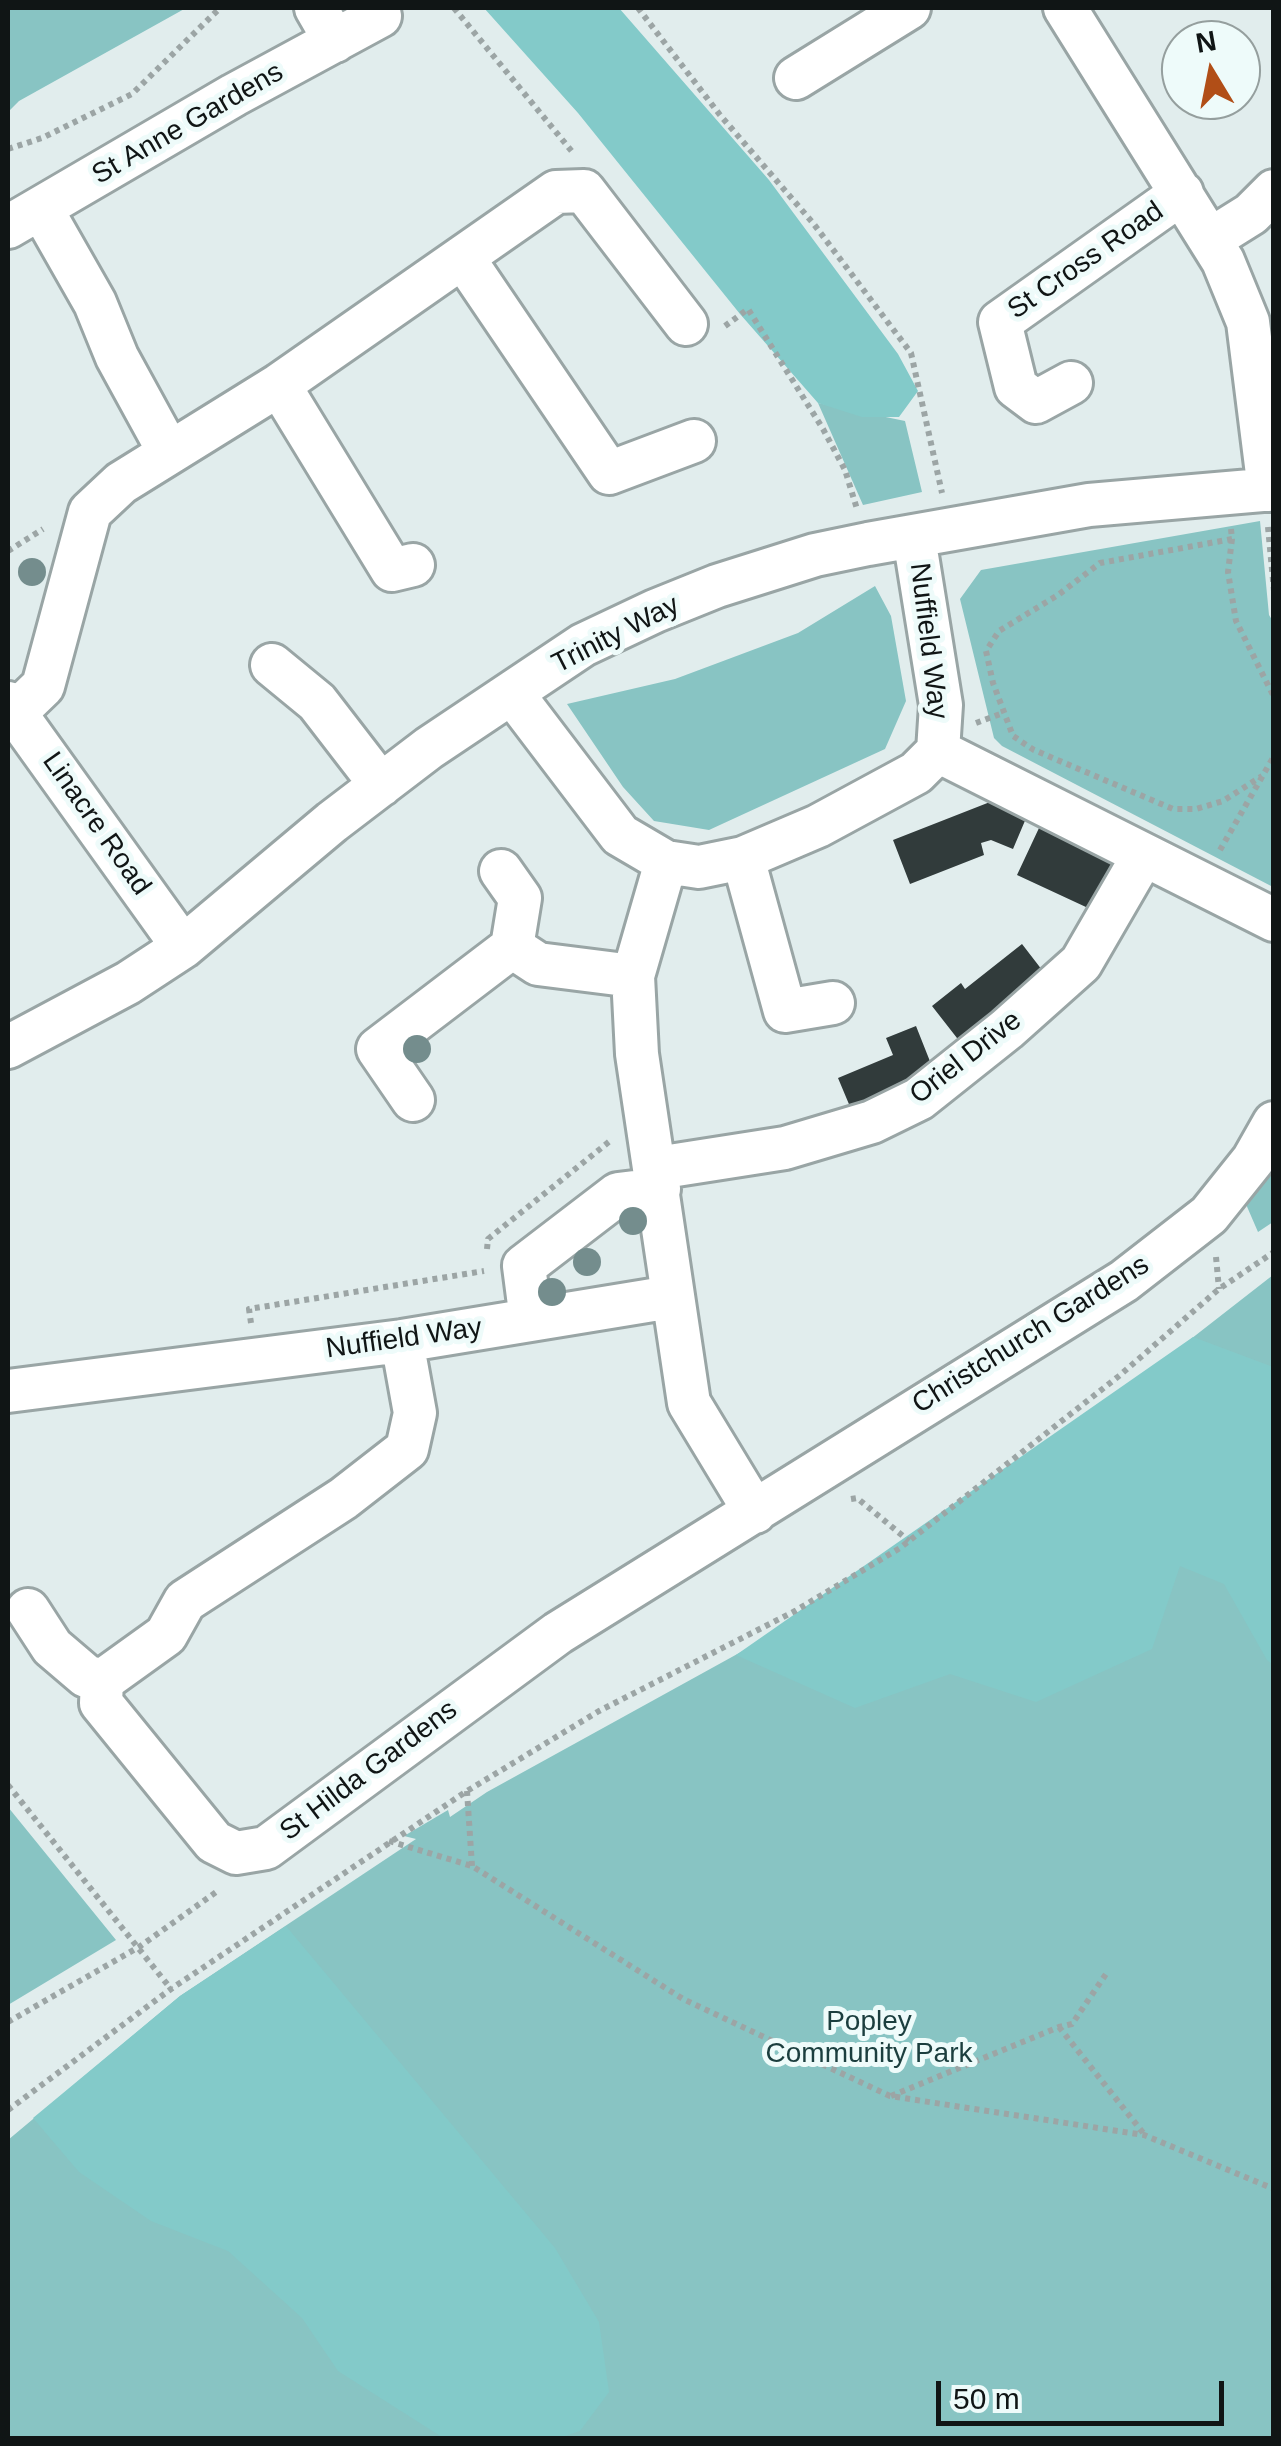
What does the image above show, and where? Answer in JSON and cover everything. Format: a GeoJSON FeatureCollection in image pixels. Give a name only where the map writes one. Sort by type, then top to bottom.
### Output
{"type":"FeatureCollection","features":[{"type":"Feature","properties":{"kind":"street"},"geometry":{"type":"LineString","coordinates":[[796,78],[909,8]]}},
{"type":"Feature","properties":{"kind":"street"},"geometry":{"type":"LineString","coordinates":[[1064,8],[1211,239],[1248,322],[1259,495]]}},
{"type":"Feature","properties":{"kind":"street","name":"St Anne Gardens"},"geometry":{"type":"LineString","coordinates":[[169,452],[117,357],[95,303],[25,218],[234,95],[326,24],[380,16]]}},
{"type":"Feature","properties":{"kind":"street"},"geometry":{"type":"LineString","coordinates":[[1211,239],[1251,214],[1274,190]]}},
{"type":"Feature","properties":{"kind":"street"},"geometry":{"type":"LineString","coordinates":[[12,707],[43,686],[90,512],[121,483],[279,385],[556,192],[584,191],[686,324]]}},
{"type":"Feature","properties":{"kind":"street","name":"St Cross Road"},"geometry":{"type":"LineString","coordinates":[[1072,383],[1036,402],[1016,386],[1000,322],[1182,193]]}},
{"type":"Feature","properties":{"kind":"street"},"geometry":{"type":"LineString","coordinates":[[464,259],[609,473],[694,441]]}},
{"type":"Feature","properties":{"kind":"street"},"geometry":{"type":"LineString","coordinates":[[279,385],[392,570],[413,564]]}},
{"type":"Feature","properties":{"kind":"street","name":"Trinity Way"},"geometry":{"type":"LineString","coordinates":[[8,1047],[128,984],[184,947],[381,785],[583,645],[655,612],[717,586],[814,555],[868,544],[1088,505],[1259,495]]}},
{"type":"Feature","properties":{"kind":"street","name":"Nuffield Way"},"geometry":{"type":"LineString","coordinates":[[512,693],[620,835],[666,862],[699,866],[743,858],[818,826],[916,773],[938,750],[942,705],[914,537]]}},
{"type":"Feature","properties":{"kind":"street"},"geometry":{"type":"LineString","coordinates":[[272,665],[317,702],[381,785]]}},
{"type":"Feature","properties":{"kind":"street","name":"Linacre Road"},"geometry":{"type":"LineString","coordinates":[[12,707],[184,947]]}},
{"type":"Feature","properties":{"kind":"street"},"geometry":{"type":"LineString","coordinates":[[938,750],[1274,920]]}},
{"type":"Feature","properties":{"kind":"street","name":"Oriel Drive"},"geometry":{"type":"LineString","coordinates":[[531,1320],[524,1266],[655,1164],[785,1148],[872,1122],[919,1099],[1081,963],[1144,856]]}},
{"type":"Feature","properties":{"kind":"street"},"geometry":{"type":"LineString","coordinates":[[743,858],[785,1011],[833,1003]]}},
{"type":"Feature","properties":{"kind":"street"},"geometry":{"type":"LineString","coordinates":[[666,862],[633,976],[637,1054],[689,1403],[756,1512]]}},
{"type":"Feature","properties":{"kind":"street"},"geometry":{"type":"LineString","coordinates":[[413,1100],[378,1049],[512,947],[520,898],[501,871]]}},
{"type":"Feature","properties":{"kind":"street"},"geometry":{"type":"LineString","coordinates":[[512,947],[538,964],[633,976]]}},
{"type":"Feature","properties":{"kind":"street","name":"Christchurch Gardens"},"geometry":{"type":"LineString","coordinates":[[756,1512],[1124,1281],[1209,1215],[1253,1160],[1274,1123]]}},
{"type":"Feature","properties":{"kind":"street","name":"Nuffield Way"},"geometry":{"type":"LineString","coordinates":[[8,1391],[402,1341],[671,1297]]}},
{"type":"Feature","properties":{"kind":"street"},"geometry":{"type":"LineString","coordinates":[[236,1853],[214,1842],[100,1703],[102,1681],[166,1635],[185,1601],[344,1498],[407,1449],[415,1413],[402,1341]]}},
{"type":"Feature","properties":{"kind":"street","name":"St Hilda Gardens"},"geometry":{"type":"LineString","coordinates":[[236,1853],[266,1848],[558,1632],[756,1512]]}},
{"type":"Feature","properties":{"kind":"street"},"geometry":{"type":"LineString","coordinates":[[28,1610],[52,1647],[86,1676],[102,1681]]}},
{"type":"Feature","properties":{"kind":"path"},"geometry":{"type":"LineString","coordinates":[[8,150],[42,138],[132,94],[220,8]]}},
{"type":"Feature","properties":{"kind":"path"},"geometry":{"type":"LineString","coordinates":[[454,8],[577,158],[584,191]]}},
{"type":"Feature","properties":{"kind":"path"},"geometry":{"type":"LineString","coordinates":[[638,8],[720,116],[813,223],[910,352],[942,494],[956,528]]}},
{"type":"Feature","properties":{"kind":"path"},"geometry":{"type":"LineString","coordinates":[[686,324],[722,328],[748,310],[845,470],[868,544]]}},
{"type":"Feature","properties":{"kind":"path"},"geometry":{"type":"LineString","coordinates":[[1259,495],[1232,540],[1228,572],[1236,621],[1274,696]]}},
{"type":"Feature","properties":{"kind":"path"},"geometry":{"type":"LineString","coordinates":[[1259,495],[1274,591]]}},
{"type":"Feature","properties":{"kind":"path"},"geometry":{"type":"LineString","coordinates":[[1232,540],[1100,563],[1058,595],[999,631],[986,651],[993,683],[1014,736],[1034,750],[1172,809],[1196,810],[1223,801],[1262,776]]}},
{"type":"Feature","properties":{"kind":"path"},"geometry":{"type":"LineString","coordinates":[[1202,882],[1274,756]]}},
{"type":"Feature","properties":{"kind":"path"},"geometry":{"type":"LineString","coordinates":[[258,1360],[249,1309],[483,1272],[488,1239],[605,1142],[655,1164]]}},
{"type":"Feature","properties":{"kind":"path"},"geometry":{"type":"LineString","coordinates":[[8,2110],[170,1989],[467,1791],[599,1711],[794,1612],[909,1542],[1120,1376],[1219,1288],[1274,1252]]}},
{"type":"Feature","properties":{"kind":"path"},"geometry":{"type":"LineString","coordinates":[[842,1500],[857,1498],[909,1542]]}},
{"type":"Feature","properties":{"kind":"path"},"geometry":{"type":"LineString","coordinates":[[8,1785],[170,1989]]}},
{"type":"Feature","properties":{"kind":"path"},"geometry":{"type":"LineString","coordinates":[[467,1791],[472,1866]]}},
{"type":"Feature","properties":{"kind":"path"},"geometry":{"type":"LineString","coordinates":[[388,1841],[472,1866],[683,1999],[890,2096],[1144,2135],[1274,2189]]}},
{"type":"Feature","properties":{"kind":"path"},"geometry":{"type":"LineString","coordinates":[[8,2022],[139,1947],[221,1888],[236,1853]]}},
{"type":"Feature","properties":{"kind":"path"},"geometry":{"type":"LineString","coordinates":[[890,2096],[1072,2024],[1106,1974]]}},
{"type":"Feature","properties":{"kind":"path"},"geometry":{"type":"LineString","coordinates":[[1059,2027],[1144,2135]]}},
{"type":"Feature","properties":{"kind":"green space"},"geometry":{"type":"Polygon","coordinates":[[[8,8],[186,8],[19,101],[8,112],[8,8]]]}},
{"type":"Feature","properties":{"kind":"green space"},"geometry":{"type":"Polygon","coordinates":[[[818,403],[905,421],[922,492],[863,505],[818,403]]]}},
{"type":"Feature","properties":{"kind":"green space"},"geometry":{"type":"Polygon","coordinates":[[[1260,521],[1269,615],[1274,623],[1273,887],[1002,746],[994,738],[960,599],[981,570],[1260,521]]]}},
{"type":"Feature","properties":{"kind":"green space"},"geometry":{"type":"Polygon","coordinates":[[[875,586],[891,616],[906,701],[885,749],[709,830],[654,821],[623,787],[567,704],[675,679],[798,633],[875,586]]]}},
{"type":"Feature","properties":{"kind":"green space"},"geometry":{"type":"Polygon","coordinates":[[[1273,1158],[1273,1222],[1258,1232],[1245,1202],[1273,1158]]]}},
{"type":"Feature","properties":{"kind":"green space","name":"Popley Community Park"},"geometry":{"type":"Polygon","coordinates":[[[1273,1275],[1273,2438],[8,2438],[8,2140],[180,1996],[416,1839],[404,1836],[448,1810],[450,1817],[487,1792],[906,1561],[1273,1275]]]}},
{"type":"Feature","properties":{"kind":"green space"},"geometry":{"type":"Polygon","coordinates":[[[8,1807],[116,1940],[8,2005],[8,1807]]]}},
{"type":"Feature","properties":{"kind":"shaded area"},"geometry":{"type":"Polygon","coordinates":[[[484,8],[619,8],[769,180],[898,354],[918,391],[899,417],[862,417],[818,403],[740,314],[578,113],[484,8]]]}},
{"type":"Feature","properties":{"kind":"shaded area"},"geometry":{"type":"Polygon","coordinates":[[[1193,1337],[1273,1367],[1273,1665],[1224,1584],[1180,1566],[1152,1649],[1036,1702],[950,1674],[855,1708],[736,1655],[1193,1337]]]}},
{"type":"Feature","properties":{"kind":"shaded area"},"geometry":{"type":"Polygon","coordinates":[[[286,1926],[555,2248],[599,2322],[609,2392],[580,2431],[559,2438],[442,2437],[338,2371],[302,2318],[228,2251],[151,2221],[79,2172],[33,2118],[180,1996],[286,1926]]]}},
{"type":"Feature","properties":{"kind":"building"},"geometry":{"type":"Polygon","coordinates":[[[990,802],[1027,816],[1013,849],[991,840],[981,843],[984,855],[910,884],[893,840],[990,802]]]}},
{"type":"Feature","properties":{"kind":"building"},"geometry":{"type":"Polygon","coordinates":[[[1039,828],[1122,868],[1101,914],[1017,875],[1039,828]]]}},
{"type":"Feature","properties":{"kind":"building"},"geometry":{"type":"Polygon","coordinates":[[[1022,944],[1049,979],[964,1047],[932,1006],[961,983],[965,989],[1022,944]]]}},
{"type":"Feature","properties":{"kind":"building"},"geometry":{"type":"Polygon","coordinates":[[[916,1026],[935,1074],[851,1109],[838,1078],[893,1055],[886,1038],[916,1026]]]}}]}
